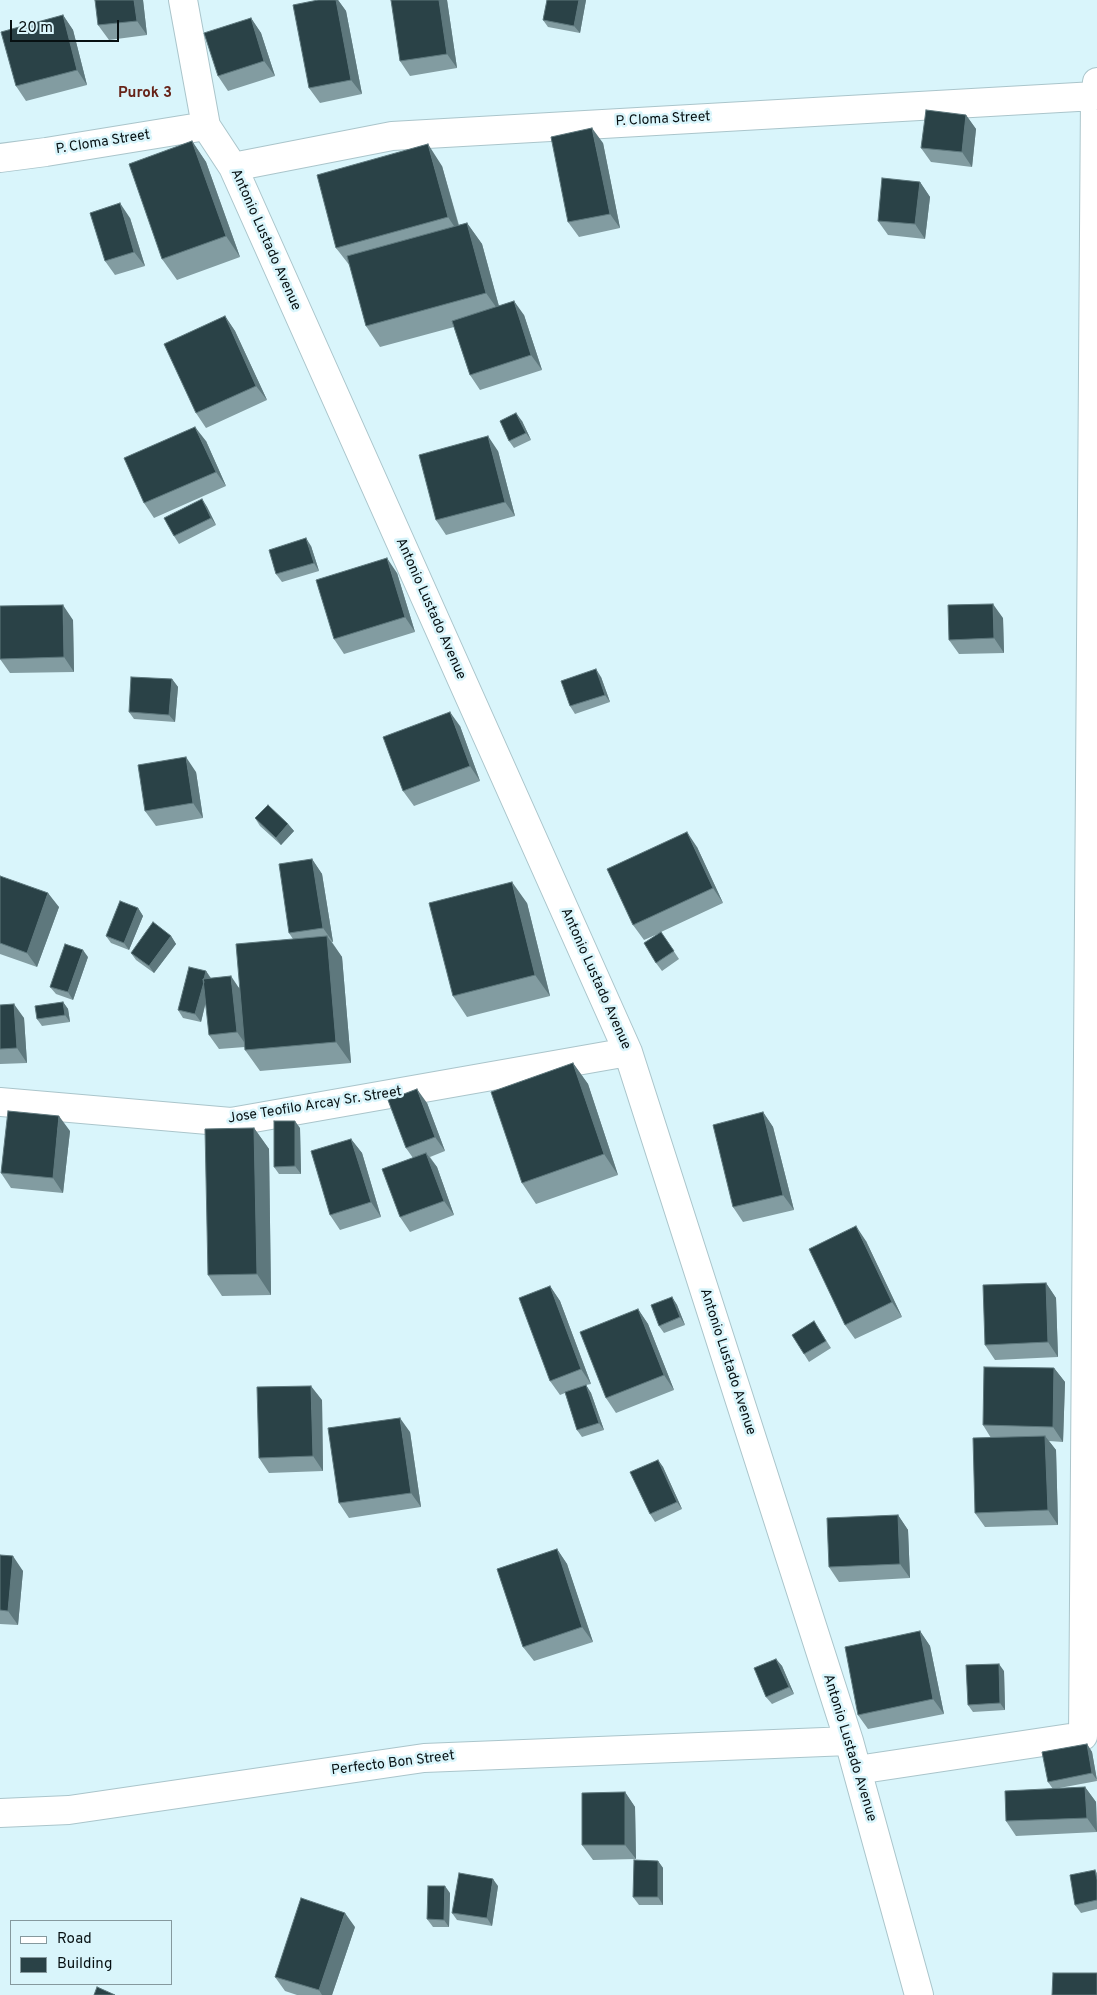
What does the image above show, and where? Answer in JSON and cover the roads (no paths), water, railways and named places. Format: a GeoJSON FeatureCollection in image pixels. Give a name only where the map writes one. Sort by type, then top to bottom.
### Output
{"type":"FeatureCollection","features":[{"type":"Feature","properties":{"kind":"street","name":"Antonio Lustado Avenue"},"geometry":{"type":"LineString","coordinates":[[184,0],[206,126],[233,167],[628,1052],[849,1741],[919,1995]]}},
{"type":"Feature","properties":{"kind":"street","name":"P. Cloma Street"},"geometry":{"type":"LineString","coordinates":[[233,167],[392,136],[1096,89]]}},
{"type":"Feature","properties":{"kind":"street"},"geometry":{"type":"LineString","coordinates":[[857,1770],[1083,1736],[1096,89]]}},
{"type":"Feature","properties":{"kind":"street","name":"P. Cloma Street"},"geometry":{"type":"LineString","coordinates":[[0,158],[206,126]]}},
{"type":"Feature","properties":{"kind":"street","name":"Jose Teofilo Arcay Sr. Street"},"geometry":{"type":"LineString","coordinates":[[0,1102],[231,1122],[628,1052]]}},
{"type":"Feature","properties":{"kind":"street","name":"Perfecto Bon Street"},"geometry":{"type":"LineString","coordinates":[[0,1813],[69,1810],[424,1758],[849,1741]]}},
{"type":"Feature","properties":{"kind":"district","name":"Purok 3"},"geometry":{"type":"Point","coordinates":[145,94]}}]}
